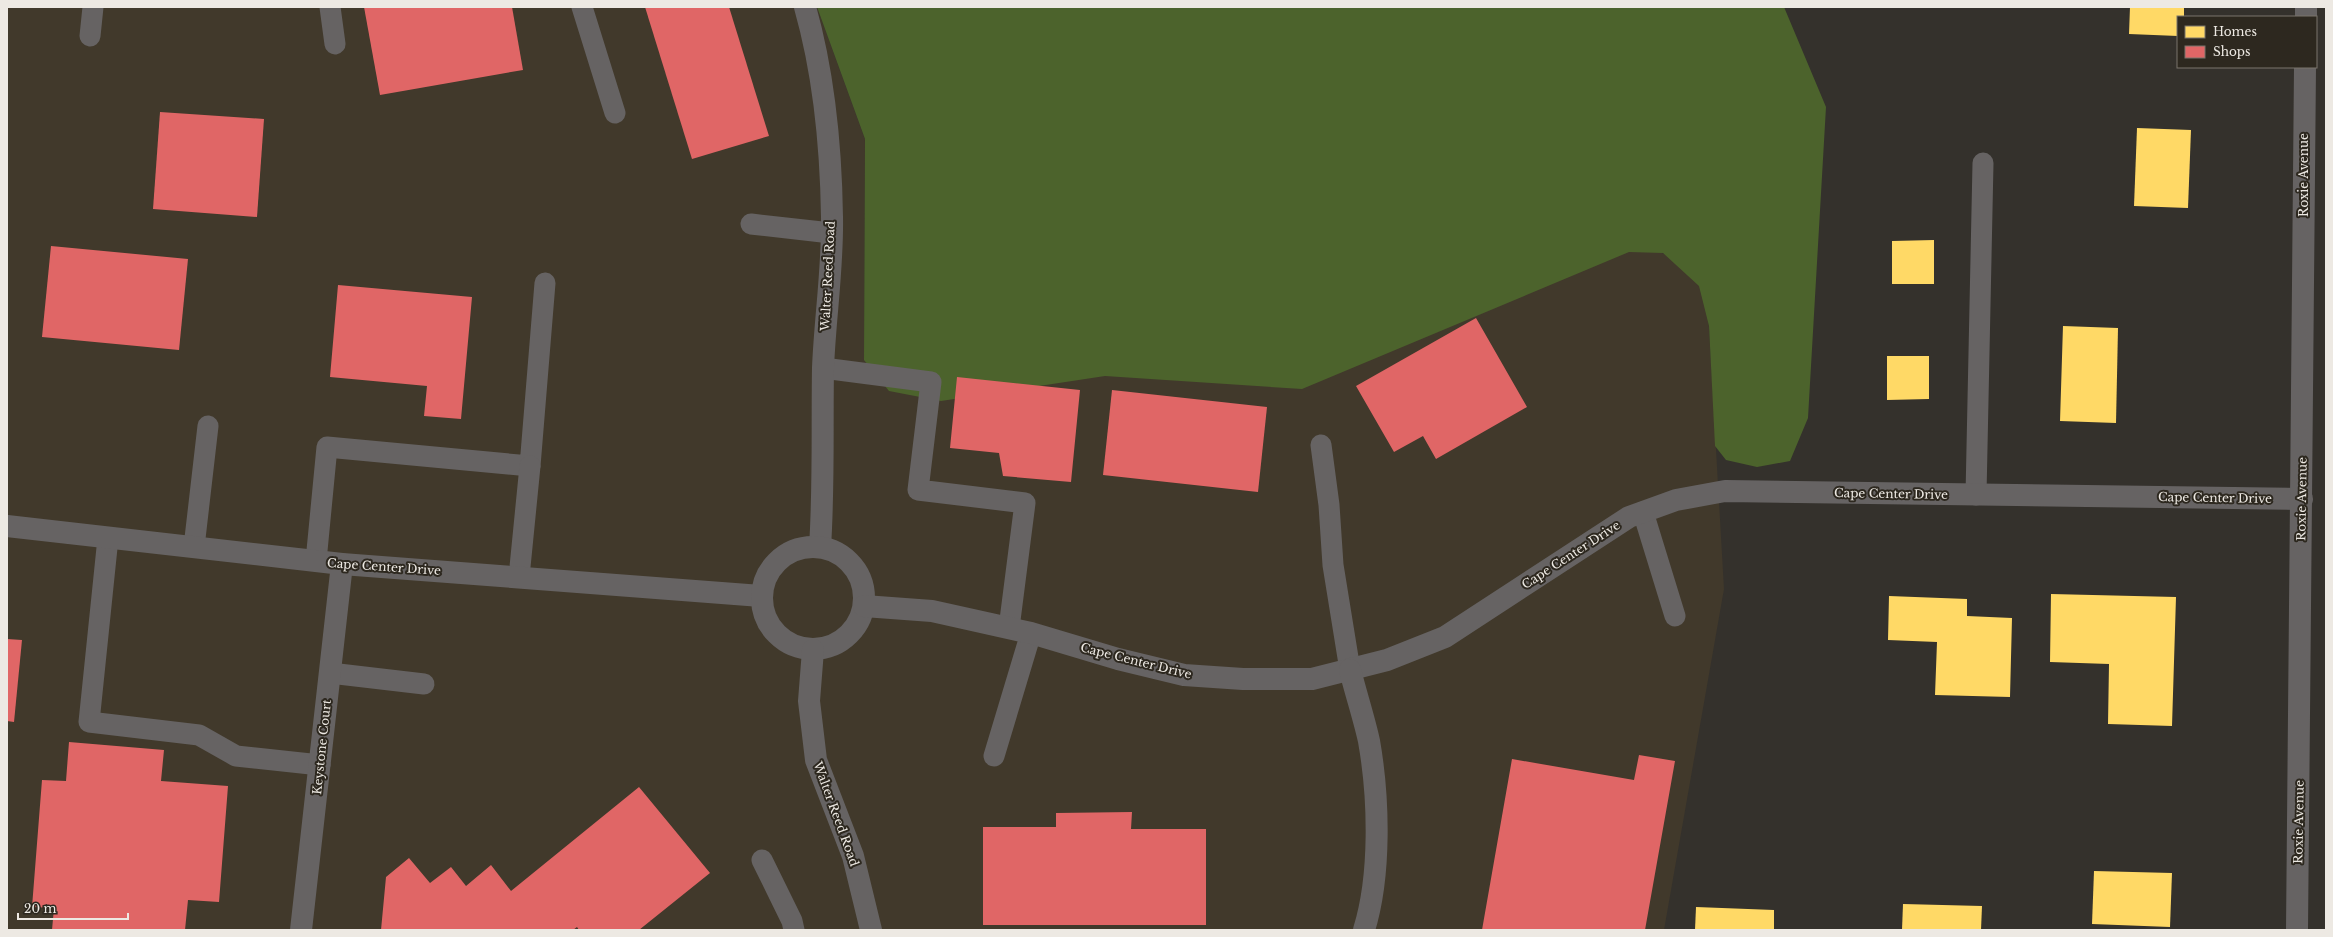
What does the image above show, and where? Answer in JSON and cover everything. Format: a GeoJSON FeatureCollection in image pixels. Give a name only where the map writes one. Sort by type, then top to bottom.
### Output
{"type":"FeatureCollection","features":[{"type":"Feature","properties":{"kind":"street","name":"Walter Reed Road"},"geometry":{"type":"LineString","coordinates":[[804,7],[810,26],[826,118],[832,218],[823,368],[823,506],[820,546]]}},
{"type":"Feature","properties":{"kind":"street","name":"Roxie Avenue"},"geometry":{"type":"LineString","coordinates":[[2298,930],[2305,68]]}},
{"type":"Feature","properties":{"kind":"street","name":"Cape Center Drive"},"geometry":{"type":"LineString","coordinates":[[864,606],[932,610],[1031,633],[1118,659],[1184,674],[1243,679],[1312,679],[1387,660],[1445,637],[1629,517],[1676,500],[1725,491],[2302,499]]}},
{"type":"Feature","properties":{"kind":"street","name":"Cape Center Drive"},"geometry":{"type":"LineString","coordinates":[[7,526],[342,564],[761,596]]}},
{"type":"Feature","properties":{"kind":"street"},"geometry":{"type":"LineString","coordinates":[[820,546],[836,552],[850,562],[860,577],[865,594],[864,606],[856,627],[844,639],[830,647],[813,650],[797,647],[782,640],[770,627],[765,618],[761,596],[764,580],[773,565],[786,554],[802,547],[820,546]]}},
{"type":"Feature","properties":{"kind":"street","name":"Keystone Court"},"geometry":{"type":"LineString","coordinates":[[301,930],[342,564]]}},
{"type":"Feature","properties":{"kind":"street","name":"Walter Reed Road"},"geometry":{"type":"LineString","coordinates":[[813,650],[809,701],[816,760],[853,856],[871,930]]}},
{"type":"Feature","properties":{"kind":"street"},"geometry":{"type":"LineString","coordinates":[[1350,670],[1368,741],[1376,808],[1375,866],[1364,930]]}},
{"type":"Feature","properties":{"kind":"lane"},"geometry":{"type":"LineString","coordinates":[[90,36],[93,7]]}},
{"type":"Feature","properties":{"kind":"lane"},"geometry":{"type":"LineString","coordinates":[[330,7],[335,44]]}},
{"type":"Feature","properties":{"kind":"lane"},"geometry":{"type":"LineString","coordinates":[[582,7],[615,113]]}},
{"type":"Feature","properties":{"kind":"lane"},"geometry":{"type":"LineString","coordinates":[[1976,495],[1983,163]]}},
{"type":"Feature","properties":{"kind":"lane"},"geometry":{"type":"LineString","coordinates":[[750,224],[831,233]]}},
{"type":"Feature","properties":{"kind":"lane"},"geometry":{"type":"LineString","coordinates":[[518,577],[530,466],[545,282]]}},
{"type":"Feature","properties":{"kind":"lane"},"geometry":{"type":"LineString","coordinates":[[823,368],[931,382],[918,490],[1025,503],[1009,628]]}},
{"type":"Feature","properties":{"kind":"lane"},"geometry":{"type":"LineString","coordinates":[[194,547],[208,426]]}},
{"type":"Feature","properties":{"kind":"lane"},"geometry":{"type":"LineString","coordinates":[[1321,445],[1329,505],[1333,565],[1350,670]]}},
{"type":"Feature","properties":{"kind":"lane"},"geometry":{"type":"LineString","coordinates":[[316,561],[327,447],[530,466]]}},
{"type":"Feature","properties":{"kind":"lane"},"geometry":{"type":"LineString","coordinates":[[1643,512],[1675,616]]}},
{"type":"Feature","properties":{"kind":"lane"},"geometry":{"type":"LineString","coordinates":[[108,538],[89,722],[199,735],[236,756],[320,765]]}},
{"type":"Feature","properties":{"kind":"lane"},"geometry":{"type":"LineString","coordinates":[[994,756],[1031,633]]}},
{"type":"Feature","properties":{"kind":"lane"},"geometry":{"type":"LineString","coordinates":[[330,673],[424,684]]}},
{"type":"Feature","properties":{"kind":"lane"},"geometry":{"type":"LineString","coordinates":[[762,860],[792,921],[794,930]]}},
{"type":"Feature","properties":{"kind":"shaded area"},"geometry":{"type":"Polygon","coordinates":[[[7,7],[817,7],[865,139],[864,360],[1646,245],[1706,275],[1724,589],[1664,930],[7,930],[7,7]]]}},
{"type":"Feature","properties":{"kind":"green space"},"geometry":{"type":"Polygon","coordinates":[[[817,7],[1784,7],[1826,107],[1808,418],[1790,461],[1757,467],[1726,460],[1715,446],[1709,326],[1699,286],[1663,253],[1629,252],[1302,389],[1105,376],[941,401],[889,391],[864,360],[865,139],[817,7]]]}},
{"type":"Feature","properties":{"kind":"building: Homes"},"geometry":{"type":"Polygon","coordinates":[[[2130,7],[2184,7],[2184,16],[2177,16],[2177,36],[2129,34],[2130,7]]]}},
{"type":"Feature","properties":{"kind":"building: Homes"},"geometry":{"type":"Polygon","coordinates":[[[2137,128],[2191,130],[2188,208],[2134,206],[2137,128]]]}},
{"type":"Feature","properties":{"kind":"building: Homes"},"geometry":{"type":"Polygon","coordinates":[[[1934,240],[1934,284],[1892,284],[1892,241],[1934,240]]]}},
{"type":"Feature","properties":{"kind":"building: Homes"},"geometry":{"type":"Polygon","coordinates":[[[2063,326],[2118,328],[2116,423],[2060,421],[2063,326]]]}},
{"type":"Feature","properties":{"kind":"building: Homes"},"geometry":{"type":"Polygon","coordinates":[[[1887,356],[1929,356],[1929,399],[1887,400],[1887,356]]]}},
{"type":"Feature","properties":{"kind":"building: Homes"},"geometry":{"type":"Polygon","coordinates":[[[2051,594],[2176,597],[2172,726],[2108,724],[2109,664],[2050,662],[2051,594]]]}},
{"type":"Feature","properties":{"kind":"building: Homes"},"geometry":{"type":"Polygon","coordinates":[[[1889,596],[1967,599],[1967,616],[2012,618],[2010,697],[1935,695],[1937,642],[1888,640],[1889,596]]]}},
{"type":"Feature","properties":{"kind":"building: Homes"},"geometry":{"type":"Polygon","coordinates":[[[2094,871],[2172,873],[2170,927],[2092,924],[2094,871]]]}},
{"type":"Feature","properties":{"kind":"building: Homes"},"geometry":{"type":"Polygon","coordinates":[[[1903,904],[1982,906],[1981,930],[1902,930],[1903,904]]]}},
{"type":"Feature","properties":{"kind":"building: Homes"},"geometry":{"type":"Polygon","coordinates":[[[1696,907],[1774,910],[1774,930],[1695,930],[1696,907]]]}},
{"type":"Feature","properties":{"kind":"building: Shops"},"geometry":{"type":"Polygon","coordinates":[[[364,7],[512,7],[523,70],[380,95],[364,7]]]}},
{"type":"Feature","properties":{"kind":"building: Shops"},"geometry":{"type":"Polygon","coordinates":[[[645,7],[729,7],[769,136],[692,159],[645,7]]]}},
{"type":"Feature","properties":{"kind":"building: Shops"},"geometry":{"type":"Polygon","coordinates":[[[160,112],[264,119],[257,217],[153,209],[160,112]]]}},
{"type":"Feature","properties":{"kind":"building: Shops"},"geometry":{"type":"Polygon","coordinates":[[[51,246],[188,259],[179,350],[42,337],[51,246]]]}},
{"type":"Feature","properties":{"kind":"building: Shops"},"geometry":{"type":"Polygon","coordinates":[[[338,285],[472,297],[461,419],[424,416],[427,386],[330,377],[338,285]]]}},
{"type":"Feature","properties":{"kind":"building: Shops"},"geometry":{"type":"Polygon","coordinates":[[[1476,318],[1527,407],[1436,459],[1423,436],[1394,452],[1356,386],[1476,318]]]}},
{"type":"Feature","properties":{"kind":"building: Shops"},"geometry":{"type":"Polygon","coordinates":[[[957,377],[1080,390],[1071,482],[1003,476],[999,453],[950,448],[957,377]]]}},
{"type":"Feature","properties":{"kind":"building: Shops"},"geometry":{"type":"Polygon","coordinates":[[[1112,390],[1267,407],[1258,492],[1103,475],[1112,390]]]}},
{"type":"Feature","properties":{"kind":"building: Shops"},"geometry":{"type":"Polygon","coordinates":[[[7,639],[22,640],[14,722],[7,721],[7,639]]]}},
{"type":"Feature","properties":{"kind":"building: Shops"},"geometry":{"type":"Polygon","coordinates":[[[69,742],[164,750],[161,781],[228,786],[219,902],[188,900],[185,930],[52,930],[54,908],[32,907],[42,780],[66,781],[69,742]]]}},
{"type":"Feature","properties":{"kind":"building: Shops"},"geometry":{"type":"Polygon","coordinates":[[[1639,755],[1675,761],[1645,930],[1482,930],[1512,759],[1634,780],[1639,755]]]}},
{"type":"Feature","properties":{"kind":"building: Shops"},"geometry":{"type":"Polygon","coordinates":[[[639,787],[710,873],[639,930],[579,930],[577,927],[573,930],[381,930],[386,877],[409,858],[430,883],[451,867],[466,886],[491,865],[511,891],[639,787]]]}},
{"type":"Feature","properties":{"kind":"building: Shops"},"geometry":{"type":"Polygon","coordinates":[[[1132,812],[1131,829],[1206,829],[1206,925],[983,925],[983,827],[1056,827],[1056,813],[1132,812]]]}}]}
